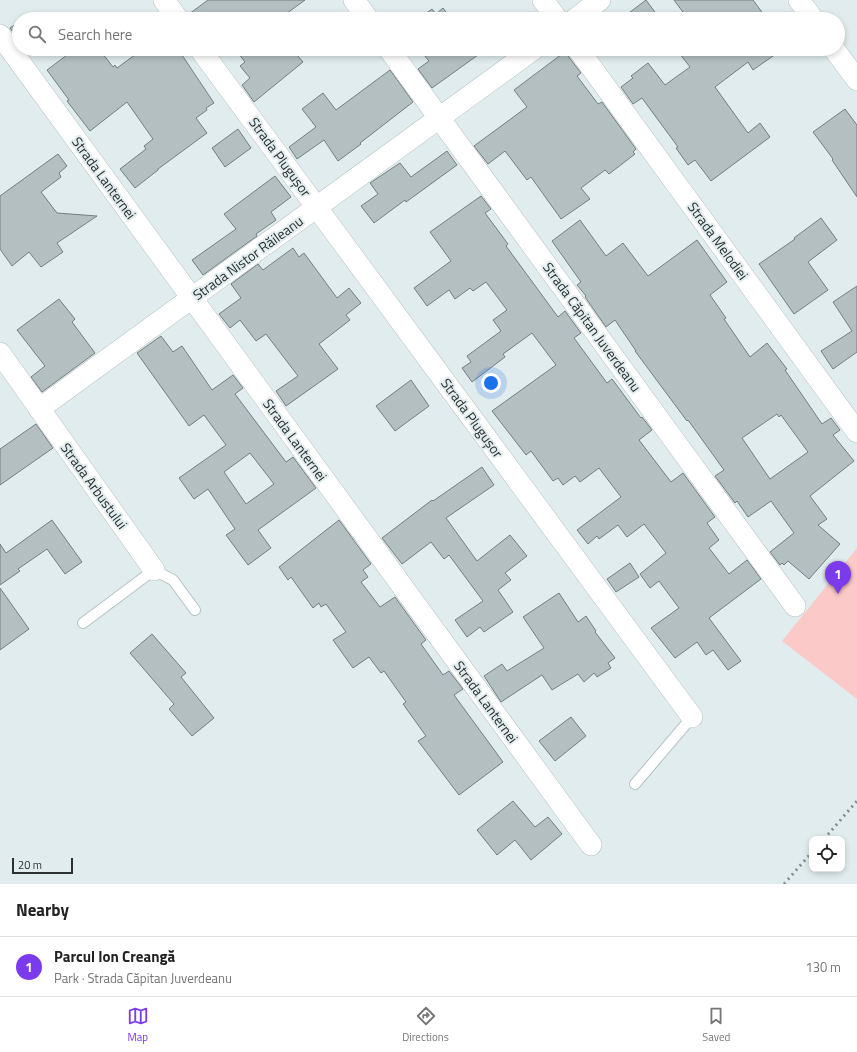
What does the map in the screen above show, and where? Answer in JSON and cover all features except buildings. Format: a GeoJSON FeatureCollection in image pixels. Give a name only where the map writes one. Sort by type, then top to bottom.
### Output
{"type":"FeatureCollection","features":[{"type":"Feature","properties":{"kind":"street"},"geometry":{"type":"LineString","coordinates":[[164,0],[173,12]]}},
{"type":"Feature","properties":{"kind":"street"},"geometry":{"type":"LineString","coordinates":[[354,0],[363,12]]}},
{"type":"Feature","properties":{"kind":"street"},"geometry":{"type":"LineString","coordinates":[[543,0],[552,12]]}},
{"type":"Feature","properties":{"kind":"street"},"geometry":{"type":"LineString","coordinates":[[584,12],[600,0]]}},
{"type":"Feature","properties":{"kind":"street"},"geometry":{"type":"LineString","coordinates":[[799,0],[808,12]]}},
{"type":"Feature","properties":{"kind":"street","name":"Strada Lanternei"},"geometry":{"type":"LineString","coordinates":[[0,35],[12,52]]}},
{"type":"Feature","properties":{"kind":"street","name":"Strada Lanternei"},"geometry":{"type":"LineString","coordinates":[[15,56],[591,845]]}},
{"type":"Feature","properties":{"kind":"street","name":"Strada Plugușor"},"geometry":{"type":"LineString","coordinates":[[205,56],[692,717]]}},
{"type":"Feature","properties":{"kind":"street","name":"Strada Căpitan Juverdeanu"},"geometry":{"type":"LineString","coordinates":[[395,56],[795,606]]}},
{"type":"Feature","properties":{"kind":"street","name":"Strada Nistor Răileanu"},"geometry":{"type":"LineString","coordinates":[[39,409],[524,56]]}},
{"type":"Feature","properties":{"kind":"street","name":"Strada Melodiei"},"geometry":{"type":"LineString","coordinates":[[583,56],[857,432]]}},
{"type":"Feature","properties":{"kind":"street"},"geometry":{"type":"LineString","coordinates":[[839,56],[857,80]]}},
{"type":"Feature","properties":{"kind":"street","name":"Strada Arbustului"},"geometry":{"type":"LineString","coordinates":[[0,354],[154,570]]}},
{"type":"Feature","properties":{"kind":"lane","name":"Strada Arbustului"},"geometry":{"type":"LineString","coordinates":[[154,570],[173,580],[195,610]]}},
{"type":"Feature","properties":{"kind":"lane"},"geometry":{"type":"LineString","coordinates":[[82,623],[154,570]]}},
{"type":"Feature","properties":{"kind":"lane","name":"Strada Plugușor"},"geometry":{"type":"LineString","coordinates":[[635,784],[692,717]]}},
{"type":"Feature","properties":{"kind":"shaded area"},"geometry":{"type":"Polygon","coordinates":[[[857,548],[857,699],[782,641],[857,548]]]}},
{"type":"Feature","properties":{"kind":"railway"},"geometry":{"type":"LineString","coordinates":[[827,836],[857,801]]}},
{"type":"Feature","properties":{"kind":"railway"},"geometry":{"type":"LineString","coordinates":[[784,884],[809,855]]}},
{"type":"Feature","properties":{"kind":"place","name":"Parcul Ion Creangă"},"geometry":{"type":"Point","coordinates":[838,594]}}]}
